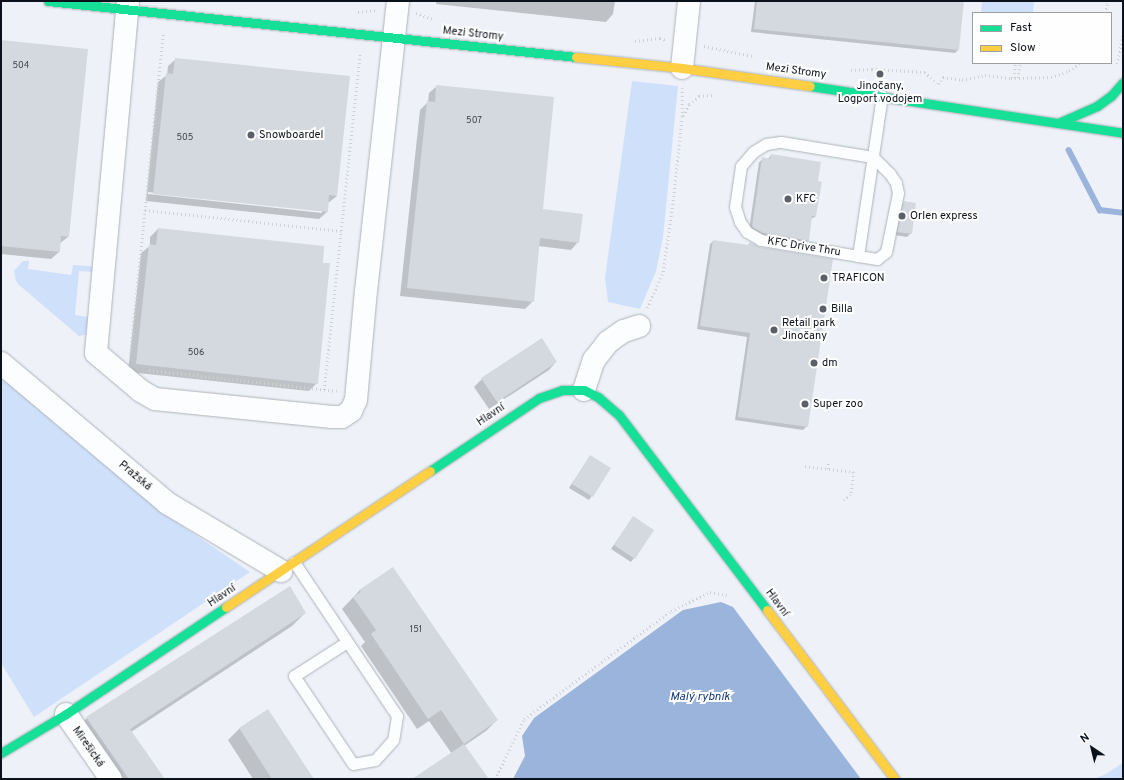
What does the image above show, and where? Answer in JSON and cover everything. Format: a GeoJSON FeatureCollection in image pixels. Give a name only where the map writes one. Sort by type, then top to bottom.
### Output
{"type":"FeatureCollection","features":[{"type":"Feature","properties":{"kind":"street","name":"Mezi Stromy"},"geometry":{"type":"LineString","coordinates":[[48,1],[127,5],[392,37],[682,68],[882,96],[1123,133]]}},
{"type":"Feature","properties":{"kind":"street"},"geometry":{"type":"LineString","coordinates":[[127,5],[96,353],[142,391],[155,399],[332,418],[342,417],[351,411],[357,394],[392,37],[398,1]]}},
{"type":"Feature","properties":{"kind":"street"},"geometry":{"type":"LineString","coordinates":[[682,68],[689,1]]}},
{"type":"Feature","properties":{"kind":"street"},"geometry":{"type":"LineString","coordinates":[[1055,123],[1081,114],[1097,106],[1111,96],[1123,82]]}},
{"type":"Feature","properties":{"kind":"street"},"geometry":{"type":"LineString","coordinates":[[584,390],[587,377],[594,360],[608,342],[624,331],[640,326]]}},
{"type":"Feature","properties":{"kind":"street","name":"Pražská"},"geometry":{"type":"LineString","coordinates":[[1,363],[167,503],[287,567]]}},
{"type":"Feature","properties":{"kind":"street","name":"Hlavní"},"geometry":{"type":"LineString","coordinates":[[1,753],[66,714],[539,398],[562,390],[584,390],[598,397],[619,415],[895,779]]}},
{"type":"Feature","properties":{"kind":"street","name":"Mirešická"},"geometry":{"type":"LineString","coordinates":[[66,714],[111,779]]}},
{"type":"Feature","properties":{"kind":"lane"},"geometry":{"type":"LineString","coordinates":[[858,256],[882,96]]}},
{"type":"Feature","properties":{"kind":"lane","name":"KFC Drive Thru"},"geometry":{"type":"LineString","coordinates":[[781,142],[873,157],[890,174],[896,183],[898,193],[886,252],[877,259],[761,240],[748,232],[740,222],[735,207],[741,166],[753,152],[766,144],[781,142]]}},
{"type":"Feature","properties":{"kind":"lane"},"geometry":{"type":"LineString","coordinates":[[287,567],[347,642],[397,716],[393,740],[375,760],[353,764],[294,676],[347,642]]}},
{"type":"Feature","properties":{"kind":"path"},"geometry":{"type":"LineString","coordinates":[[1105,12],[1108,1]]}},
{"type":"Feature","properties":{"kind":"path"},"geometry":{"type":"LineString","coordinates":[[130,356],[163,33]]}},
{"type":"Feature","properties":{"kind":"path"},"geometry":{"type":"LineString","coordinates":[[1116,66],[1123,33]]}},
{"type":"Feature","properties":{"kind":"path"},"geometry":{"type":"LineString","coordinates":[[722,48],[759,57]]}},
{"type":"Feature","properties":{"kind":"path"},"geometry":{"type":"LineString","coordinates":[[324,390],[360,53]]}},
{"type":"Feature","properties":{"kind":"path"},"geometry":{"type":"LineString","coordinates":[[1014,78],[1015,64]]}},
{"type":"Feature","properties":{"kind":"path"},"geometry":{"type":"LineString","coordinates":[[1018,78],[1020,64]]}},
{"type":"Feature","properties":{"kind":"path"},"geometry":{"type":"LineString","coordinates":[[938,84],[943,77],[962,80],[985,75],[1014,78],[1051,78],[1069,71],[1079,64]]}},
{"type":"Feature","properties":{"kind":"path"},"geometry":{"type":"LineString","coordinates":[[640,326],[663,272],[674,201],[682,117],[682,68]]}},
{"type":"Feature","properties":{"kind":"path"},"geometry":{"type":"LineString","coordinates":[[844,70],[872,69],[925,72],[938,84],[945,86]]}},
{"type":"Feature","properties":{"kind":"path"},"geometry":{"type":"LineString","coordinates":[[682,117],[689,104],[699,96],[717,95]]}},
{"type":"Feature","properties":{"kind":"path"},"geometry":{"type":"LineString","coordinates":[[145,210],[341,231]]}},
{"type":"Feature","properties":{"kind":"path"},"geometry":{"type":"LineString","coordinates":[[143,369],[357,394]]}},
{"type":"Feature","properties":{"kind":"path"},"geometry":{"type":"LineString","coordinates":[[828,462],[828,469]]}},
{"type":"Feature","properties":{"kind":"path"},"geometry":{"type":"LineString","coordinates":[[805,466],[854,472],[851,495],[844,500]]}},
{"type":"Feature","properties":{"kind":"path"},"geometry":{"type":"LineString","coordinates":[[495,779],[524,719],[671,611],[710,592],[731,596],[735,601]]}},
{"type":"Feature","properties":{"kind":"shaded area"},"geometry":{"type":"Polygon","coordinates":[[[982,1],[1034,1],[1033,12],[981,12],[982,1]]]}},
{"type":"Feature","properties":{"kind":"shaded area"},"geometry":{"type":"Polygon","coordinates":[[[632,81],[678,86],[663,237],[656,271],[640,309],[608,302],[605,278],[632,81]]]}},
{"type":"Feature","properties":{"kind":"shaded area"},"geometry":{"type":"Polygon","coordinates":[[[23,261],[29,261],[28,269],[71,275],[73,265],[90,266],[93,268],[93,272],[79,271],[75,315],[89,317],[88,332],[85,335],[79,336],[19,285],[16,281],[14,271],[23,261]]]}},
{"type":"Feature","properties":{"kind":"shaded area"},"geometry":{"type":"Polygon","coordinates":[[[1,378],[160,511],[250,572],[34,717],[1,663],[1,378]]]}},
{"type":"Feature","properties":{"kind":"shaded area"},"geometry":{"type":"Polygon","coordinates":[[[1123,763],[1123,779],[1093,779],[1104,775],[1123,763]]]}},
{"type":"Feature","properties":{"kind":"water","name":"Malý rybník"},"geometry":{"type":"Polygon","coordinates":[[[721,602],[733,607],[861,779],[513,779],[525,756],[522,736],[534,718],[683,610],[721,602]]]}},
{"type":"Feature","properties":{"kind":"building"},"geometry":{"type":"Polygon","coordinates":[[[757,1],[964,1],[959,50],[754,29],[757,1]]]}},
{"type":"Feature","properties":{"kind":"building"},"geometry":{"type":"Polygon","coordinates":[[[1,40],[88,49],[69,237],[61,236],[60,252],[1,246],[1,40]]]}},
{"type":"Feature","properties":{"kind":"building","name":"Snowboardel"},"geometry":{"type":"Polygon","coordinates":[[[175,58],[350,76],[337,196],[329,195],[328,212],[153,194],[166,73],[173,74],[175,58]]]}},
{"type":"Feature","properties":{"kind":"building"},"geometry":{"type":"Polygon","coordinates":[[[436,85],[554,97],[543,209],[583,214],[579,243],[540,238],[534,302],[407,288],[427,101],[435,102],[436,85]]]}},
{"type":"Feature","properties":{"kind":"building","name":"KFC"},"geometry":{"type":"Polygon","coordinates":[[[771,154],[821,162],[818,181],[822,182],[816,216],[812,216],[809,241],[763,233],[752,227],[762,157],[770,159],[771,154]]]}},
{"type":"Feature","properties":{"kind":"building"},"geometry":{"type":"Polygon","coordinates":[[[903,201],[916,203],[912,234],[897,232],[903,201]]]}},
{"type":"Feature","properties":{"kind":"building"},"geometry":{"type":"Polygon","coordinates":[[[158,228],[324,246],[323,263],[330,263],[318,384],[136,364],[149,244],[156,245],[158,228]]]}},
{"type":"Feature","properties":{"kind":"building","name":"Retail park Jinočany"},"geometry":{"type":"Polygon","coordinates":[[[713,240],[749,245],[750,242],[760,247],[833,259],[808,427],[738,417],[750,333],[700,326],[713,240]]]}},
{"type":"Feature","properties":{"kind":"building"},"geometry":{"type":"Polygon","coordinates":[[[542,338],[557,362],[497,402],[481,378],[542,338]]]}},
{"type":"Feature","properties":{"kind":"building"},"geometry":{"type":"Polygon","coordinates":[[[590,455],[611,468],[593,497],[572,484],[590,455]]]}},
{"type":"Feature","properties":{"kind":"building"},"geometry":{"type":"Polygon","coordinates":[[[633,516],[654,530],[635,559],[614,545],[633,516]]]}},
{"type":"Feature","properties":{"kind":"building"},"geometry":{"type":"Polygon","coordinates":[[[393,567],[498,720],[464,744],[441,710],[428,719],[371,634],[376,630],[353,597],[361,592],[359,590],[393,567]]]}},
{"type":"Feature","properties":{"kind":"building"},"geometry":{"type":"Polygon","coordinates":[[[290,586],[306,613],[130,729],[165,779],[129,779],[86,717],[290,586]]]}},
{"type":"Feature","properties":{"kind":"building"},"geometry":{"type":"Polygon","coordinates":[[[268,709],[314,779],[272,779],[239,728],[268,709]]]}},
{"type":"Feature","properties":{"kind":"building"},"geometry":{"type":"Polygon","coordinates":[[[464,744],[489,779],[412,779],[464,744]]]}},
{"type":"Feature","properties":{"kind":"waterway"},"geometry":{"type":"LineString","coordinates":[[1069,150],[1100,210],[1123,213]]}},
{"type":"Feature","properties":{"kind":"traffic: fast"},"geometry":{"type":"LineString","coordinates":[[48,1],[576,57]]}},
{"type":"Feature","properties":{"kind":"traffic: fast"},"geometry":{"type":"LineString","coordinates":[[1058,123],[1097,106],[1111,96],[1123,82]]}},
{"type":"Feature","properties":{"kind":"traffic: fast"},"geometry":{"type":"LineString","coordinates":[[810,86],[1123,133]]}},
{"type":"Feature","properties":{"kind":"traffic: fast"},"geometry":{"type":"LineString","coordinates":[[430,471],[539,398],[562,390],[584,390],[598,397],[619,415],[767,610]]}},
{"type":"Feature","properties":{"kind":"traffic: fast"},"geometry":{"type":"LineString","coordinates":[[1,753],[66,714],[226,607]]}},
{"type":"Feature","properties":{"kind":"traffic: slow"},"geometry":{"type":"LineString","coordinates":[[576,57],[682,68],[810,86]]}},
{"type":"Feature","properties":{"kind":"traffic: slow"},"geometry":{"type":"LineString","coordinates":[[226,607],[430,471]]}},
{"type":"Feature","properties":{"kind":"traffic: slow"},"geometry":{"type":"LineString","coordinates":[[767,610],[895,779]]}},
{"type":"Feature","properties":{"kind":"place","name":"Jinočany, Logport vodojem"},"geometry":{"type":"Point","coordinates":[880,74]}},
{"type":"Feature","properties":{"kind":"place","name":"Snowboardel"},"geometry":{"type":"Point","coordinates":[251,135]}},
{"type":"Feature","properties":{"kind":"place","name":"KFC"},"geometry":{"type":"Point","coordinates":[788,199]}},
{"type":"Feature","properties":{"kind":"place","name":"Orlen express"},"geometry":{"type":"Point","coordinates":[902,216]}},
{"type":"Feature","properties":{"kind":"place","name":"TRAFICON"},"geometry":{"type":"Point","coordinates":[824,278]}},
{"type":"Feature","properties":{"kind":"place","name":"Billa"},"geometry":{"type":"Point","coordinates":[823,309]}},
{"type":"Feature","properties":{"kind":"place","name":"Retail park Jinočany"},"geometry":{"type":"Point","coordinates":[774,330]}},
{"type":"Feature","properties":{"kind":"place","name":"dm"},"geometry":{"type":"Point","coordinates":[814,363]}},
{"type":"Feature","properties":{"kind":"place","name":"Super zoo"},"geometry":{"type":"Point","coordinates":[805,404]}}]}
